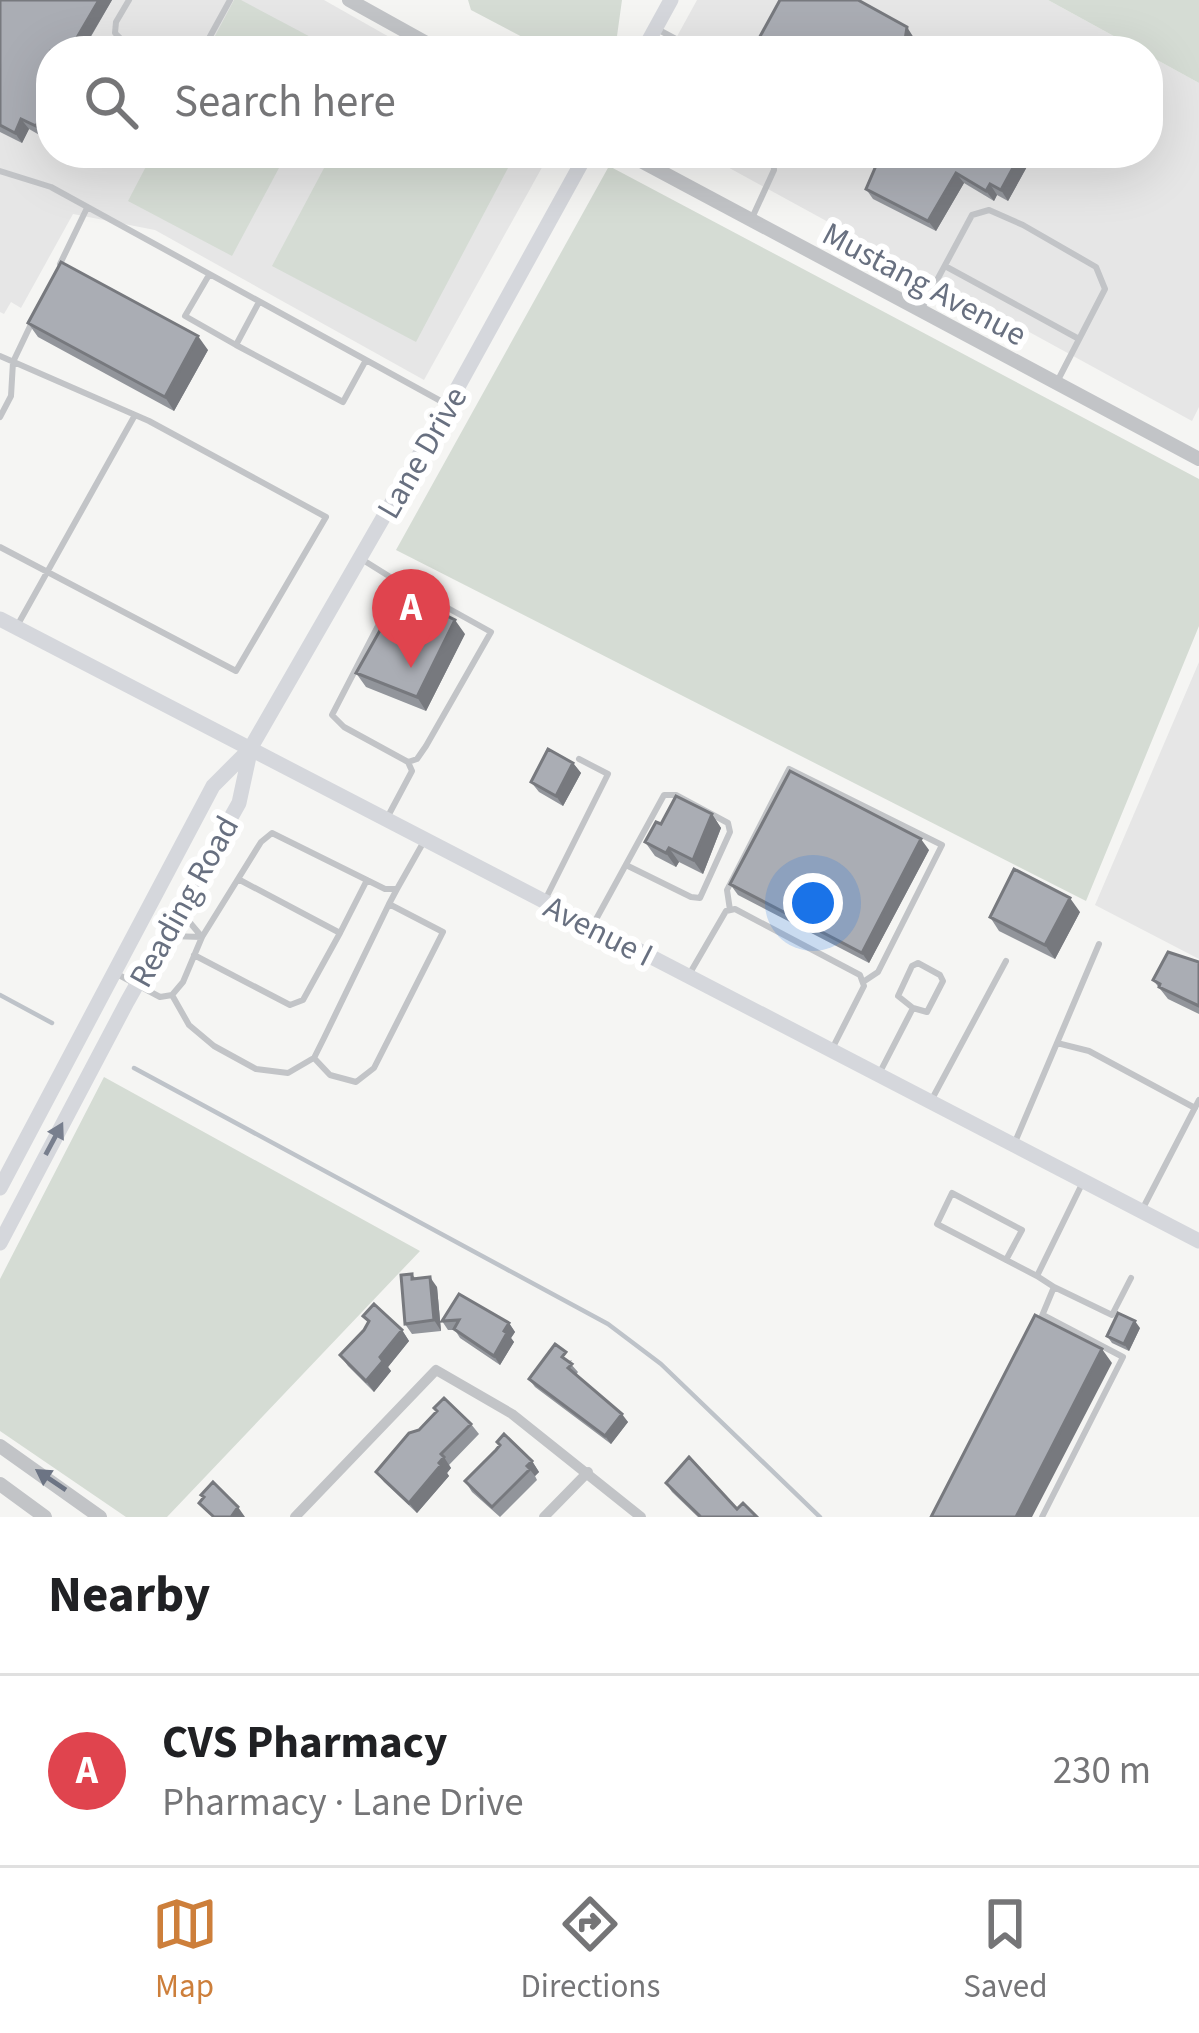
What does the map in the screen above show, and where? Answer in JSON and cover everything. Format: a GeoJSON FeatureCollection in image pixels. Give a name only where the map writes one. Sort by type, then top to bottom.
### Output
{"type":"FeatureCollection","features":[{"type":"Feature","properties":{"kind":"main road"},"geometry":{"type":"LineString","coordinates":[[651,36],[670,0]]}},
{"type":"Feature","properties":{"kind":"main road","name":"Lane Drive"},"geometry":{"type":"LineString","coordinates":[[250,749],[578,168]]}},
{"type":"Feature","properties":{"kind":"main road","name":"Avenue I"},"geometry":{"type":"LineString","coordinates":[[8,623],[1199,1241]]}},
{"type":"Feature","properties":{"kind":"main road","name":"Reading Road"},"geometry":{"type":"LineString","coordinates":[[0,1243],[239,802],[250,749]]}},
{"type":"Feature","properties":{"kind":"main road","name":"Reading Road"},"geometry":{"type":"LineString","coordinates":[[0,1188],[213,786],[250,749]]}},
{"type":"Feature","properties":{"kind":"main road"},"geometry":{"type":"LineString","coordinates":[[9,1171],[30,1183]]}},
{"type":"Feature","properties":{"kind":"street"},"geometry":{"type":"LineString","coordinates":[[350,0],[414,36]]}},
{"type":"Feature","properties":{"kind":"street","name":"Mustang Avenue"},"geometry":{"type":"LineString","coordinates":[[653,168],[1199,459]]}},
{"type":"Feature","properties":{"kind":"street"},"geometry":{"type":"LineString","coordinates":[[295,1517],[436,1370],[512,1414],[640,1517]]}},
{"type":"Feature","properties":{"kind":"street"},"geometry":{"type":"LineString","coordinates":[[0,1446],[100,1517]]}},
{"type":"Feature","properties":{"kind":"street"},"geometry":{"type":"LineString","coordinates":[[544,1517],[588,1472]]}},
{"type":"Feature","properties":{"kind":"street"},"geometry":{"type":"LineString","coordinates":[[0,1484],[26,1512],[45,1517]]}},
{"type":"Feature","properties":{"kind":"lane"},"geometry":{"type":"LineString","coordinates":[[118,36],[116,22],[129,0]]}},
{"type":"Feature","properties":{"kind":"lane"},"geometry":{"type":"LineString","coordinates":[[210,36],[227,1]]}},
{"type":"Feature","properties":{"kind":"lane"},"geometry":{"type":"LineString","coordinates":[[656,28],[671,36]]}},
{"type":"Feature","properties":{"kind":"lane"},"geometry":{"type":"LineString","coordinates":[[750,221],[775,168]]}},
{"type":"Feature","properties":{"kind":"lane"},"geometry":{"type":"LineString","coordinates":[[0,171],[51,187],[448,405]]}},
{"type":"Feature","properties":{"kind":"lane"},"geometry":{"type":"LineString","coordinates":[[51,283],[87,208]]}},
{"type":"Feature","properties":{"kind":"lane"},"geometry":{"type":"LineString","coordinates":[[921,311],[972,214],[989,210],[1023,225],[1096,267],[1105,289],[1057,383]]}},
{"type":"Feature","properties":{"kind":"lane"},"geometry":{"type":"LineString","coordinates":[[945,266],[1079,339]]}},
{"type":"Feature","properties":{"kind":"lane"},"geometry":{"type":"LineString","coordinates":[[209,275],[185,316],[236,345],[343,402],[366,360]]}},
{"type":"Feature","properties":{"kind":"lane"},"geometry":{"type":"LineString","coordinates":[[0,417],[11,396],[13,362],[41,302]]}},
{"type":"Feature","properties":{"kind":"lane"},"geometry":{"type":"LineString","coordinates":[[236,345],[259,302]]}},
{"type":"Feature","properties":{"kind":"lane"},"geometry":{"type":"LineString","coordinates":[[0,356],[135,415],[326,517],[236,670],[0,548]]}},
{"type":"Feature","properties":{"kind":"lane"},"geometry":{"type":"LineString","coordinates":[[8,623],[46,572],[135,415]]}},
{"type":"Feature","properties":{"kind":"lane"},"geometry":{"type":"LineString","coordinates":[[360,558],[389,574],[397,586]]}},
{"type":"Feature","properties":{"kind":"lane"},"geometry":{"type":"LineString","coordinates":[[386,820],[412,771],[408,762],[332,715],[397,586]]}},
{"type":"Feature","properties":{"kind":"lane"},"geometry":{"type":"LineString","coordinates":[[397,586],[410,587],[491,632],[426,746],[417,759],[408,762]]}},
{"type":"Feature","properties":{"kind":"lane"},"geometry":{"type":"LineString","coordinates":[[544,902],[608,774],[579,759]]}},
{"type":"Feature","properties":{"kind":"lane"},"geometry":{"type":"LineString","coordinates":[[688,976],[730,910],[727,890],[789,769],[942,845],[878,972],[862,982]]}},
{"type":"Feature","properties":{"kind":"lane"},"geometry":{"type":"LineString","coordinates":[[592,926],[664,795],[676,795],[728,823],[730,832],[700,898],[626,865]]}},
{"type":"Feature","properties":{"kind":"lane"},"geometry":{"type":"LineString","coordinates":[[114,973],[160,997],[172,994],[238,879],[272,833],[385,890],[397,889]]}},
{"type":"Feature","properties":{"kind":"lane"},"geometry":{"type":"LineString","coordinates":[[172,994],[189,1025],[214,1046],[256,1069],[288,1073],[314,1058],[425,839]]}},
{"type":"Feature","properties":{"kind":"lane"},"geometry":{"type":"LineString","coordinates":[[238,879],[340,933]]}},
{"type":"Feature","properties":{"kind":"lane"},"geometry":{"type":"LineString","coordinates":[[194,955],[290,1005],[303,1000],[367,880]]}},
{"type":"Feature","properties":{"kind":"lane"},"geometry":{"type":"LineString","coordinates":[[314,1058],[330,1075],[356,1082],[374,1068],[443,932],[389,904]]}},
{"type":"Feature","properties":{"kind":"lane"},"geometry":{"type":"LineString","coordinates":[[179,909],[202,937]]}},
{"type":"Feature","properties":{"kind":"lane"},"geometry":{"type":"LineString","coordinates":[[730,910],[860,975],[864,986],[831,1050]]}},
{"type":"Feature","properties":{"kind":"lane"},"geometry":{"type":"LineString","coordinates":[[164,936],[202,937]]}},
{"type":"Feature","properties":{"kind":"lane"},"geometry":{"type":"LineString","coordinates":[[1013,1145],[1099,944]]}},
{"type":"Feature","properties":{"kind":"lane"},"geometry":{"type":"LineString","coordinates":[[930,1102],[1006,961]]}},
{"type":"Feature","properties":{"kind":"lane"},"geometry":{"type":"LineString","coordinates":[[918,963],[943,981],[927,1012],[913,1008],[898,996],[911,966],[918,963]]}},
{"type":"Feature","properties":{"kind":"lane"},"geometry":{"type":"LineString","coordinates":[[879,1075],[913,1008]]}},
{"type":"Feature","properties":{"kind":"lane"},"geometry":{"type":"LineString","coordinates":[[1058,1043],[1089,1051],[1197,1104],[1141,1211]]}},
{"type":"Feature","properties":{"kind":"lane"},"geometry":{"type":"LineString","coordinates":[[1037,1276],[1084,1181]]}},
{"type":"Feature","properties":{"kind":"lane"},"geometry":{"type":"LineString","coordinates":[[1006,1260],[1022,1230],[952,1193],[937,1224],[1112,1316],[1131,1278]]}},
{"type":"Feature","properties":{"kind":"lane"},"geometry":{"type":"LineString","coordinates":[[1032,1335],[1054,1287]]}},
{"type":"Feature","properties":{"kind":"lane"},"geometry":{"type":"LineString","coordinates":[[1042,1517],[1123,1357],[1043,1315]]}},
{"type":"Feature","properties":{"kind":"shaded area"},"geometry":{"type":"Polygon","coordinates":[[[0,0],[324,0],[388,36],[36,36],[36,168],[542,168],[424,380],[155,230],[73,214],[21,308],[11,302],[4,314],[0,312],[0,0]]]}},
{"type":"Feature","properties":{"kind":"shaded area"},"geometry":{"type":"Polygon","coordinates":[[[234,0],[241,0],[309,36],[215,36],[234,0]]]}},
{"type":"Feature","properties":{"kind":"shaded area"},"geometry":{"type":"Polygon","coordinates":[[[468,0],[622,0],[617,36],[520,36],[471,10],[468,0]]]}},
{"type":"Feature","properties":{"kind":"shaded area"},"geometry":{"type":"Polygon","coordinates":[[[697,0],[1048,0],[1114,36],[677,36],[697,0]]]}},
{"type":"Feature","properties":{"kind":"shaded area"},"geometry":{"type":"Polygon","coordinates":[[[1048,0],[1199,0],[1199,83],[1163,63],[1163,36],[1114,36],[1048,0]]]}},
{"type":"Feature","properties":{"kind":"shaded area"},"geometry":{"type":"Polygon","coordinates":[[[1163,63],[1199,83],[1199,407],[1192,421],[729,168],[1163,168],[1163,63]]]}},
{"type":"Feature","properties":{"kind":"shaded area"},"geometry":{"type":"Polygon","coordinates":[[[145,168],[279,168],[232,256],[128,201],[145,168]]]}},
{"type":"Feature","properties":{"kind":"shaded area"},"geometry":{"type":"Polygon","coordinates":[[[324,168],[508,168],[416,342],[272,266],[324,168]]]}},
{"type":"Feature","properties":{"kind":"shaded area"},"geometry":{"type":"Polygon","coordinates":[[[608,168],[613,168],[1199,479],[1199,626],[1086,901],[396,550],[608,168]]]}},
{"type":"Feature","properties":{"kind":"shaded area"},"geometry":{"type":"Polygon","coordinates":[[[1199,662],[1199,959],[1095,905],[1199,662]]]}},
{"type":"Feature","properties":{"kind":"shaded area"},"geometry":{"type":"Polygon","coordinates":[[[104,1077],[420,1251],[167,1517],[126,1517],[0,1431],[0,1279],[104,1077]]]}},
{"type":"Feature","properties":{"kind":"building"},"geometry":{"type":"Polygon","coordinates":[[[0,0],[99,0],[78,36],[36,36],[36,126],[21,119],[15,133],[0,125],[0,0]]]}},
{"type":"Feature","properties":{"kind":"building"},"geometry":{"type":"Polygon","coordinates":[[[780,0],[858,0],[907,27],[906,36],[760,36],[780,0]]]}},
{"type":"Feature","properties":{"kind":"building"},"geometry":{"type":"Polygon","coordinates":[[[875,168],[1013,168],[1001,190],[990,184],[986,191],[956,173],[928,221],[866,189],[875,168]]]}},
{"type":"Feature","properties":{"kind":"building"},"geometry":{"type":"Polygon","coordinates":[[[61,262],[198,336],[165,397],[28,323],[61,262]]]}},
{"type":"Feature","properties":{"kind":"building"},"geometry":{"type":"Polygon","coordinates":[[[401,593],[455,620],[417,697],[356,673],[401,593]]]}},
{"type":"Feature","properties":{"kind":"building"},"geometry":{"type":"Polygon","coordinates":[[[548,749],[573,763],[556,796],[531,782],[548,749]]]}},
{"type":"Feature","properties":{"kind":"building"},"geometry":{"type":"Polygon","coordinates":[[[790,771],[921,839],[862,953],[730,884],[790,771]]]}},
{"type":"Feature","properties":{"kind":"building"},"geometry":{"type":"Polygon","coordinates":[[[676,796],[712,814],[693,860],[645,842],[676,796]]]}},
{"type":"Feature","properties":{"kind":"building"},"geometry":{"type":"Polygon","coordinates":[[[1014,869],[1070,898],[1045,945],[990,917],[1014,869]]]}},
{"type":"Feature","properties":{"kind":"building"},"geometry":{"type":"Polygon","coordinates":[[[1168,952],[1199,962],[1199,1006],[1153,980],[1168,952]]]}},
{"type":"Feature","properties":{"kind":"building"},"geometry":{"type":"Polygon","coordinates":[[[412,1274],[412,1279],[430,1277],[434,1320],[405,1324],[401,1275],[412,1274]]]}},
{"type":"Feature","properties":{"kind":"building"},"geometry":{"type":"Polygon","coordinates":[[[459,1294],[509,1323],[494,1356],[454,1329],[459,1320],[442,1321],[459,1294]]]}},
{"type":"Feature","properties":{"kind":"building"},"geometry":{"type":"Polygon","coordinates":[[[374,1304],[402,1330],[366,1381],[340,1355],[364,1330],[369,1321],[363,1316],[374,1304]]]}},
{"type":"Feature","properties":{"kind":"building"},"geometry":{"type":"Polygon","coordinates":[[[1118,1313],[1135,1321],[1124,1344],[1107,1336],[1118,1313]]]}},
{"type":"Feature","properties":{"kind":"building"},"geometry":{"type":"Polygon","coordinates":[[[1035,1315],[1102,1349],[1016,1517],[931,1517],[1035,1315]]]}},
{"type":"Feature","properties":{"kind":"building"},"geometry":{"type":"Polygon","coordinates":[[[555,1344],[566,1352],[562,1357],[572,1364],[568,1368],[622,1414],[605,1436],[529,1379],[555,1344]]]}},
{"type":"Feature","properties":{"kind":"building"},"geometry":{"type":"Polygon","coordinates":[[[444,1398],[471,1424],[441,1454],[441,1465],[409,1503],[376,1472],[409,1433],[419,1430],[437,1411],[434,1408],[444,1398]]]}},
{"type":"Feature","properties":{"kind":"building"},"geometry":{"type":"Polygon","coordinates":[[[504,1434],[532,1461],[527,1466],[530,1469],[492,1507],[465,1481],[496,1450],[504,1434]]]}},
{"type":"Feature","properties":{"kind":"building"},"geometry":{"type":"Polygon","coordinates":[[[689,1457],[737,1509],[743,1503],[757,1517],[701,1517],[666,1483],[689,1457]]]}},
{"type":"Feature","properties":{"kind":"building"},"geometry":{"type":"Polygon","coordinates":[[[213,1482],[238,1507],[231,1517],[214,1517],[199,1503],[213,1482]]]}},
{"type":"Feature","properties":{"kind":"waterway"},"geometry":{"type":"LineString","coordinates":[[0,995],[52,1023]]}},
{"type":"Feature","properties":{"kind":"waterway"},"geometry":{"type":"LineString","coordinates":[[134,1068],[608,1324],[661,1364],[820,1517]]}},
{"type":"Feature","properties":{"kind":"place","name":"CVS Pharmacy"},"geometry":{"type":"Point","coordinates":[411,668]}}]}
